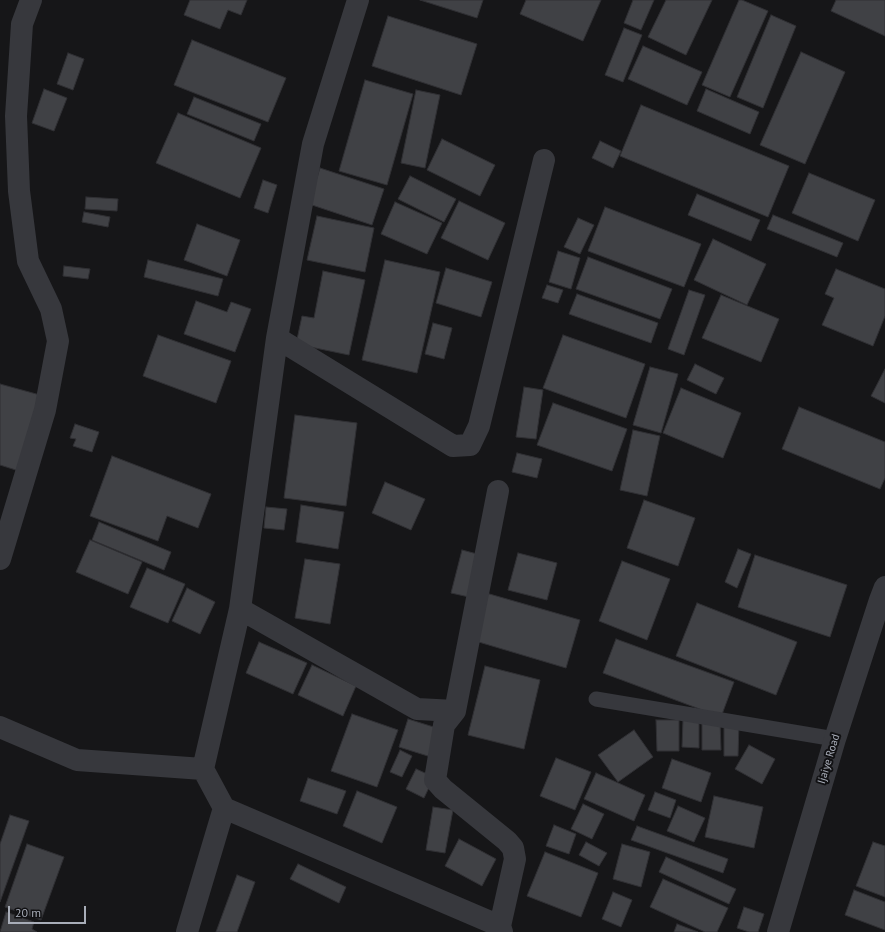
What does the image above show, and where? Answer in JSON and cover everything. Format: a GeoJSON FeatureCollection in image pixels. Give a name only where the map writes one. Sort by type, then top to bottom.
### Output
{"type":"FeatureCollection","features":[{"type":"Feature","properties":{"kind":"street"},"geometry":{"type":"LineString","coordinates":[[0,559],[44,410],[58,342],[51,309],[28,261],[19,191],[16,116],[22,24],[31,0]]}},
{"type":"Feature","properties":{"kind":"street"},"geometry":{"type":"LineString","coordinates":[[358,0],[313,144],[277,338],[240,609],[204,769],[224,808],[501,929],[515,859],[513,848],[507,841],[435,780],[444,725],[455,710],[498,491]]}},
{"type":"Feature","properties":{"kind":"street"},"geometry":{"type":"LineString","coordinates":[[277,338],[452,446],[470,445],[479,426],[544,160]]}},
{"type":"Feature","properties":{"kind":"street","name":"Ijaiye Road"},"geometry":{"type":"LineString","coordinates":[[778,932],[834,739],[885,587]]}},
{"type":"Feature","properties":{"kind":"street"},"geometry":{"type":"LineString","coordinates":[[240,609],[417,709],[455,710]]}},
{"type":"Feature","properties":{"kind":"street"},"geometry":{"type":"LineString","coordinates":[[0,727],[77,760],[204,769]]}},
{"type":"Feature","properties":{"kind":"street"},"geometry":{"type":"LineString","coordinates":[[187,932],[224,808]]}},
{"type":"Feature","properties":{"kind":"lane"},"geometry":{"type":"LineString","coordinates":[[596,699],[834,739]]}},
{"type":"Feature","properties":{"kind":"building"},"geometry":{"type":"Polygon","coordinates":[[[190,0],[247,0],[241,15],[228,10],[220,29],[184,15],[190,0]]]}},
{"type":"Feature","properties":{"kind":"building"},"geometry":{"type":"Polygon","coordinates":[[[420,0],[483,0],[477,18],[420,0]]]}},
{"type":"Feature","properties":{"kind":"building"},"geometry":{"type":"Polygon","coordinates":[[[526,0],[601,0],[583,41],[520,14],[526,0]]]}},
{"type":"Feature","properties":{"kind":"building"},"geometry":{"type":"Polygon","coordinates":[[[633,0],[654,0],[641,30],[624,23],[633,0]]]}},
{"type":"Feature","properties":{"kind":"building"},"geometry":{"type":"Polygon","coordinates":[[[666,0],[712,0],[686,55],[648,37],[666,0]]]}},
{"type":"Feature","properties":{"kind":"building"},"geometry":{"type":"Polygon","coordinates":[[[739,0],[768,11],[730,97],[702,85],[739,0]]]}},
{"type":"Feature","properties":{"kind":"building"},"geometry":{"type":"Polygon","coordinates":[[[836,0],[885,0],[885,36],[831,11],[836,0]]]}},
{"type":"Feature","properties":{"kind":"building"},"geometry":{"type":"Polygon","coordinates":[[[771,15],[796,26],[763,108],[737,97],[771,15]]]}},
{"type":"Feature","properties":{"kind":"building"},"geometry":{"type":"Polygon","coordinates":[[[388,16],[477,44],[461,95],[372,66],[388,16]]]}},
{"type":"Feature","properties":{"kind":"building"},"geometry":{"type":"Polygon","coordinates":[[[624,28],[642,35],[623,82],[605,75],[624,28]]]}},
{"type":"Feature","properties":{"kind":"building"},"geometry":{"type":"Polygon","coordinates":[[[192,40],[286,78],[268,122],[174,85],[192,40]]]}},
{"type":"Feature","properties":{"kind":"building"},"geometry":{"type":"Polygon","coordinates":[[[643,46],[702,72],[687,105],[628,79],[643,46]]]}},
{"type":"Feature","properties":{"kind":"building"},"geometry":{"type":"Polygon","coordinates":[[[801,52],[845,72],[805,164],[760,145],[801,52]]]}},
{"type":"Feature","properties":{"kind":"building"},"geometry":{"type":"Polygon","coordinates":[[[68,53],[84,59],[73,90],[57,84],[68,53]]]}},
{"type":"Feature","properties":{"kind":"building"},"geometry":{"type":"Polygon","coordinates":[[[365,80],[413,94],[387,185],[339,171],[365,80]]]}},
{"type":"Feature","properties":{"kind":"building"},"geometry":{"type":"Polygon","coordinates":[[[44,89],[67,98],[54,131],[32,123],[44,89]]]}},
{"type":"Feature","properties":{"kind":"building"},"geometry":{"type":"Polygon","coordinates":[[[706,89],[759,112],[750,134],[697,111],[706,89]]]}},
{"type":"Feature","properties":{"kind":"building"},"geometry":{"type":"Polygon","coordinates":[[[416,90],[440,95],[425,168],[401,163],[416,90]]]}},
{"type":"Feature","properties":{"kind":"building"},"geometry":{"type":"Polygon","coordinates":[[[194,97],[261,124],[254,141],[187,114],[194,97]]]}},
{"type":"Feature","properties":{"kind":"building"},"geometry":{"type":"Polygon","coordinates":[[[641,105],[789,166],[768,217],[620,156],[641,105]]]}},
{"type":"Feature","properties":{"kind":"building"},"geometry":{"type":"Polygon","coordinates":[[[178,113],[261,148],[240,198],[156,163],[178,113]]]}},
{"type":"Feature","properties":{"kind":"building"},"geometry":{"type":"Polygon","coordinates":[[[442,139],[495,165],[480,196],[427,170],[442,139]]]}},
{"type":"Feature","properties":{"kind":"building"},"geometry":{"type":"Polygon","coordinates":[[[600,141],[621,151],[613,168],[592,158],[600,141]]]}},
{"type":"Feature","properties":{"kind":"building"},"geometry":{"type":"Polygon","coordinates":[[[320,168],[384,189],[372,225],[309,204],[320,168]]]}},
{"type":"Feature","properties":{"kind":"building"},"geometry":{"type":"Polygon","coordinates":[[[809,173],[875,200],[858,241],[792,213],[809,173]]]}},
{"type":"Feature","properties":{"kind":"building"},"geometry":{"type":"Polygon","coordinates":[[[410,176],[456,199],[444,222],[398,199],[410,176]]]}},
{"type":"Feature","properties":{"kind":"building"},"geometry":{"type":"Polygon","coordinates":[[[263,180],[277,185],[268,213],[254,208],[263,180]]]}},
{"type":"Feature","properties":{"kind":"building"},"geometry":{"type":"Polygon","coordinates":[[[697,194],[760,220],[751,241],[688,215],[697,194]]]}},
{"type":"Feature","properties":{"kind":"building"},"geometry":{"type":"Polygon","coordinates":[[[86,197],[118,199],[117,211],[85,209],[86,197]]]}},
{"type":"Feature","properties":{"kind":"building"},"geometry":{"type":"Polygon","coordinates":[[[459,201],[505,223],[488,260],[441,238],[459,201]]]}},
{"type":"Feature","properties":{"kind":"building"},"geometry":{"type":"Polygon","coordinates":[[[395,202],[442,223],[427,254],[381,234],[395,202]]]}},
{"type":"Feature","properties":{"kind":"building"},"geometry":{"type":"Polygon","coordinates":[[[605,207],[701,244],[684,287],[588,251],[605,207]]]}},
{"type":"Feature","properties":{"kind":"building"},"geometry":{"type":"Polygon","coordinates":[[[84,212],[110,217],[108,227],[82,222],[84,212]]]}},
{"type":"Feature","properties":{"kind":"building"},"geometry":{"type":"Polygon","coordinates":[[[773,215],[843,243],[837,257],[767,229],[773,215]]]}},
{"type":"Feature","properties":{"kind":"building"},"geometry":{"type":"Polygon","coordinates":[[[317,216],[374,228],[365,272],[307,260],[317,216]]]}},
{"type":"Feature","properties":{"kind":"building"},"geometry":{"type":"Polygon","coordinates":[[[578,218],[594,225],[580,254],[564,247],[578,218]]]}},
{"type":"Feature","properties":{"kind":"building"},"geometry":{"type":"Polygon","coordinates":[[[197,224],[240,240],[227,276],[184,260],[197,224]]]}},
{"type":"Feature","properties":{"kind":"building"},"geometry":{"type":"Polygon","coordinates":[[[713,239],[766,264],[747,305],[694,280],[713,239]]]}},
{"type":"Feature","properties":{"kind":"building"},"geometry":{"type":"Polygon","coordinates":[[[558,251],[580,258],[571,289],[549,282],[558,251]]]}},
{"type":"Feature","properties":{"kind":"building"},"geometry":{"type":"Polygon","coordinates":[[[588,257],[672,289],[660,319],[576,289],[588,257]]]}},
{"type":"Feature","properties":{"kind":"building"},"geometry":{"type":"Polygon","coordinates":[[[148,260],[223,279],[218,296],[144,277],[148,260]]]}},
{"type":"Feature","properties":{"kind":"building"},"geometry":{"type":"Polygon","coordinates":[[[385,260],[440,272],[417,373],[362,360],[385,260]]]}},
{"type":"Feature","properties":{"kind":"building"},"geometry":{"type":"Polygon","coordinates":[[[64,266],[90,269],[88,279],[63,276],[64,266]]]}},
{"type":"Feature","properties":{"kind":"building"},"geometry":{"type":"Polygon","coordinates":[[[446,268],[492,282],[481,317],[436,303],[446,268]]]}},
{"type":"Feature","properties":{"kind":"building"},"geometry":{"type":"Polygon","coordinates":[[[836,269],[885,289],[885,316],[873,346],[822,325],[834,298],[825,294],[836,269]]]}},
{"type":"Feature","properties":{"kind":"building"},"geometry":{"type":"Polygon","coordinates":[[[323,271],[365,280],[349,355],[296,344],[302,316],[314,318],[323,271]]]}},
{"type":"Feature","properties":{"kind":"building"},"geometry":{"type":"Polygon","coordinates":[[[547,285],[563,290],[558,303],[542,298],[547,285]]]}},
{"type":"Feature","properties":{"kind":"building"},"geometry":{"type":"Polygon","coordinates":[[[689,290],[705,295],[684,355],[668,349],[689,290]]]}},
{"type":"Feature","properties":{"kind":"building"},"geometry":{"type":"Polygon","coordinates":[[[577,294],[658,323],[651,343],[569,314],[577,294]]]}},
{"type":"Feature","properties":{"kind":"building"},"geometry":{"type":"Polygon","coordinates":[[[721,295],[779,319],[761,362],[702,338],[721,295]]]}},
{"type":"Feature","properties":{"kind":"building"},"geometry":{"type":"Polygon","coordinates":[[[196,301],[227,312],[231,302],[251,309],[235,352],[184,334],[196,301]]]}},
{"type":"Feature","properties":{"kind":"building"},"geometry":{"type":"Polygon","coordinates":[[[433,323],[452,328],[444,359],[425,354],[433,323]]]}},
{"type":"Feature","properties":{"kind":"building"},"geometry":{"type":"Polygon","coordinates":[[[158,335],[231,361],[216,403],[143,376],[158,335]]]}},
{"type":"Feature","properties":{"kind":"building"},"geometry":{"type":"Polygon","coordinates":[[[563,335],[645,364],[626,418],[543,388],[563,335]]]}},
{"type":"Feature","properties":{"kind":"building"},"geometry":{"type":"Polygon","coordinates":[[[695,364],[724,378],[716,394],[687,380],[695,364]]]}},
{"type":"Feature","properties":{"kind":"building"},"geometry":{"type":"Polygon","coordinates":[[[650,367],[678,374],[661,433],[633,425],[650,367]]]}},
{"type":"Feature","properties":{"kind":"building"},"geometry":{"type":"Polygon","coordinates":[[[885,369],[885,403],[871,396],[885,369]]]}},
{"type":"Feature","properties":{"kind":"building"},"geometry":{"type":"Polygon","coordinates":[[[0,384],[40,395],[19,471],[0,465],[0,384]]]}},
{"type":"Feature","properties":{"kind":"building"},"geometry":{"type":"Polygon","coordinates":[[[524,387],[543,390],[536,439],[516,437],[524,387]]]}},
{"type":"Feature","properties":{"kind":"building"},"geometry":{"type":"Polygon","coordinates":[[[681,388],[741,413],[723,458],[663,433],[681,388]]]}},
{"type":"Feature","properties":{"kind":"building"},"geometry":{"type":"Polygon","coordinates":[[[553,403],[627,429],[612,471],[537,445],[553,403]]]}},
{"type":"Feature","properties":{"kind":"building"},"geometry":{"type":"Polygon","coordinates":[[[799,407],[885,442],[885,478],[880,489],[782,449],[799,407]]]}},
{"type":"Feature","properties":{"kind":"building"},"geometry":{"type":"Polygon","coordinates":[[[295,415],[357,423],[346,506],[284,498],[295,415]]]}},
{"type":"Feature","properties":{"kind":"building"},"geometry":{"type":"Polygon","coordinates":[[[75,424],[99,432],[92,452],[73,446],[76,439],[70,438],[75,424]]]}},
{"type":"Feature","properties":{"kind":"building"},"geometry":{"type":"Polygon","coordinates":[[[633,430],[660,436],[647,496],[620,490],[633,430]]]}},
{"type":"Feature","properties":{"kind":"building"},"geometry":{"type":"Polygon","coordinates":[[[517,453],[542,459],[537,478],[512,472],[517,453]]]}},
{"type":"Feature","properties":{"kind":"building"},"geometry":{"type":"Polygon","coordinates":[[[112,456],[211,494],[198,528],[167,516],[158,541],[90,516],[112,456]]]}},
{"type":"Feature","properties":{"kind":"building"},"geometry":{"type":"Polygon","coordinates":[[[385,482],[425,499],[411,530],[372,513],[385,482]]]}},
{"type":"Feature","properties":{"kind":"building"},"geometry":{"type":"Polygon","coordinates":[[[644,500],[695,518],[678,566],[627,548],[644,500]]]}},
{"type":"Feature","properties":{"kind":"building"},"geometry":{"type":"Polygon","coordinates":[[[301,505],[344,512],[338,549],[296,542],[301,505]]]}},
{"type":"Feature","properties":{"kind":"building"},"geometry":{"type":"Polygon","coordinates":[[[266,507],[287,509],[284,530],[264,528],[266,507]]]}},
{"type":"Feature","properties":{"kind":"building"},"geometry":{"type":"Polygon","coordinates":[[[99,522],[171,552],[164,570],[92,540],[99,522]]]}},
{"type":"Feature","properties":{"kind":"building"},"geometry":{"type":"Polygon","coordinates":[[[90,540],[142,562],[128,594],[76,572],[90,540]]]}},
{"type":"Feature","properties":{"kind":"building"},"geometry":{"type":"Polygon","coordinates":[[[738,549],[751,554],[737,588],[725,582],[738,549]]]}},
{"type":"Feature","properties":{"kind":"building"},"geometry":{"type":"Polygon","coordinates":[[[462,550],[481,555],[469,597],[451,593],[462,550]]]}},
{"type":"Feature","properties":{"kind":"building"},"geometry":{"type":"Polygon","coordinates":[[[518,553],[557,563],[547,600],[508,590],[518,553]]]}},
{"type":"Feature","properties":{"kind":"building"},"geometry":{"type":"Polygon","coordinates":[[[755,555],[847,585],[830,637],[738,607],[755,555]]]}},
{"type":"Feature","properties":{"kind":"building"},"geometry":{"type":"Polygon","coordinates":[[[305,559],[340,564],[330,624],[295,618],[305,559]]]}},
{"type":"Feature","properties":{"kind":"building"},"geometry":{"type":"Polygon","coordinates":[[[622,561],[670,579],[647,640],[599,621],[622,561]]]}},
{"type":"Feature","properties":{"kind":"building"},"geometry":{"type":"Polygon","coordinates":[[[147,568],[185,584],[168,623],[130,607],[147,568]]]}},
{"type":"Feature","properties":{"kind":"building"},"geometry":{"type":"Polygon","coordinates":[[[187,588],[215,602],[200,634],[172,621],[187,588]]]}},
{"type":"Feature","properties":{"kind":"building"},"geometry":{"type":"Polygon","coordinates":[[[486,593],[580,620],[566,668],[472,640],[486,593]]]}},
{"type":"Feature","properties":{"kind":"building"},"geometry":{"type":"Polygon","coordinates":[[[697,603],[797,642],[776,695],[676,656],[697,603]]]}},
{"type":"Feature","properties":{"kind":"building"},"geometry":{"type":"Polygon","coordinates":[[[616,639],[734,682],[721,717],[603,673],[616,639]]]}},
{"type":"Feature","properties":{"kind":"building"},"geometry":{"type":"Polygon","coordinates":[[[259,642],[307,663],[293,694],[246,673],[259,642]]]}},
{"type":"Feature","properties":{"kind":"building"},"geometry":{"type":"Polygon","coordinates":[[[312,665],[356,686],[343,716],[298,695],[312,665]]]}},
{"type":"Feature","properties":{"kind":"building"},"geometry":{"type":"Polygon","coordinates":[[[485,666],[540,680],[524,749],[468,735],[485,666]]]}},
{"type":"Feature","properties":{"kind":"building"},"geometry":{"type":"Polygon","coordinates":[[[352,714],[398,730],[377,787],[331,771],[352,714]]]}},
{"type":"Feature","properties":{"kind":"building"},"geometry":{"type":"Polygon","coordinates":[[[408,719],[440,729],[431,757],[399,747],[408,719]]]}},
{"type":"Feature","properties":{"kind":"building"},"geometry":{"type":"Polygon","coordinates":[[[656,720],[679,720],[679,751],[657,751],[656,720]]]}},
{"type":"Feature","properties":{"kind":"building"},"geometry":{"type":"Polygon","coordinates":[[[683,720],[699,721],[699,748],[682,747],[683,720]]]}},
{"type":"Feature","properties":{"kind":"building"},"geometry":{"type":"Polygon","coordinates":[[[702,721],[720,721],[721,750],[702,750],[702,721]]]}},
{"type":"Feature","properties":{"kind":"building"},"geometry":{"type":"Polygon","coordinates":[[[724,723],[739,723],[738,756],[724,756],[724,723]]]}},
{"type":"Feature","properties":{"kind":"building"},"geometry":{"type":"Polygon","coordinates":[[[634,730],[653,757],[618,782],[598,755],[634,730]]]}},
{"type":"Feature","properties":{"kind":"building"},"geometry":{"type":"Polygon","coordinates":[[[749,745],[775,759],[762,784],[735,769],[749,745]]]}},
{"type":"Feature","properties":{"kind":"building"},"geometry":{"type":"Polygon","coordinates":[[[400,750],[412,756],[402,777],[390,772],[400,750]]]}},
{"type":"Feature","properties":{"kind":"building"},"geometry":{"type":"Polygon","coordinates":[[[556,758],[591,772],[575,810],[540,796],[556,758]]]}},
{"type":"Feature","properties":{"kind":"building"},"geometry":{"type":"Polygon","coordinates":[[[672,759],[711,773],[701,802],[662,788],[672,759]]]}},
{"type":"Feature","properties":{"kind":"building"},"geometry":{"type":"Polygon","coordinates":[[[416,769],[434,777],[424,798],[406,789],[416,769]]]}},
{"type":"Feature","properties":{"kind":"building"},"geometry":{"type":"Polygon","coordinates":[[[596,773],[645,795],[634,821],[584,799],[596,773]]]}},
{"type":"Feature","properties":{"kind":"building"},"geometry":{"type":"Polygon","coordinates":[[[308,778],[346,791],[337,814],[300,801],[308,778]]]}},
{"type":"Feature","properties":{"kind":"building"},"geometry":{"type":"Polygon","coordinates":[[[357,791],[397,807],[382,843],[343,826],[357,791]]]}},
{"type":"Feature","properties":{"kind":"building"},"geometry":{"type":"Polygon","coordinates":[[[655,792],[676,800],[670,818],[648,810],[655,792]]]}},
{"type":"Feature","properties":{"kind":"building"},"geometry":{"type":"Polygon","coordinates":[[[714,796],[763,807],[754,848],[705,837],[714,796]]]}},
{"type":"Feature","properties":{"kind":"building"},"geometry":{"type":"Polygon","coordinates":[[[583,804],[604,814],[592,839],[571,829],[583,804]]]}},
{"type":"Feature","properties":{"kind":"building"},"geometry":{"type":"Polygon","coordinates":[[[678,806],[705,818],[694,842],[667,831],[678,806]]]}},
{"type":"Feature","properties":{"kind":"building"},"geometry":{"type":"Polygon","coordinates":[[[433,807],[453,810],[445,853],[426,850],[433,807]]]}},
{"type":"Feature","properties":{"kind":"building"},"geometry":{"type":"Polygon","coordinates":[[[10,815],[29,821],[0,902],[0,844],[10,815]]]}},
{"type":"Feature","properties":{"kind":"building"},"geometry":{"type":"Polygon","coordinates":[[[554,825],[576,834],[569,854],[546,846],[554,825]]]}},
{"type":"Feature","properties":{"kind":"building"},"geometry":{"type":"Polygon","coordinates":[[[637,826],[728,859],[723,873],[631,840],[637,826]]]}},
{"type":"Feature","properties":{"kind":"building"},"geometry":{"type":"Polygon","coordinates":[[[459,839],[496,859],[482,886],[445,866],[459,839]]]}},
{"type":"Feature","properties":{"kind":"building"},"geometry":{"type":"Polygon","coordinates":[[[586,842],[607,853],[599,866],[579,855],[586,842]]]}},
{"type":"Feature","properties":{"kind":"building"},"geometry":{"type":"Polygon","coordinates":[[[873,842],[885,846],[885,897],[856,886],[873,842]]]}},
{"type":"Feature","properties":{"kind":"building"},"geometry":{"type":"Polygon","coordinates":[[[27,844],[64,857],[41,920],[5,907],[27,844]]]}},
{"type":"Feature","properties":{"kind":"building"},"geometry":{"type":"Polygon","coordinates":[[[622,844],[650,852],[641,887],[613,879],[622,844]]]}},
{"type":"Feature","properties":{"kind":"building"},"geometry":{"type":"Polygon","coordinates":[[[545,852],[598,873],[581,917],[527,896],[545,852]]]}},
{"type":"Feature","properties":{"kind":"building"},"geometry":{"type":"Polygon","coordinates":[[[666,857],[736,889],[729,904],[659,872],[666,857]]]}},
{"type":"Feature","properties":{"kind":"building"},"geometry":{"type":"Polygon","coordinates":[[[298,864],[346,887],[339,903],[290,879],[298,864]]]}},
{"type":"Feature","properties":{"kind":"building"},"geometry":{"type":"Polygon","coordinates":[[[237,875],[255,882],[237,932],[216,932],[237,875]]]}},
{"type":"Feature","properties":{"kind":"building"},"geometry":{"type":"Polygon","coordinates":[[[663,879],[728,908],[717,932],[705,932],[650,907],[663,879]]]}},
{"type":"Feature","properties":{"kind":"building"},"geometry":{"type":"Polygon","coordinates":[[[854,890],[885,902],[885,930],[845,915],[854,890]]]}},
{"type":"Feature","properties":{"kind":"building"},"geometry":{"type":"Polygon","coordinates":[[[613,892],[632,900],[621,927],[602,919],[613,892]]]}},
{"type":"Feature","properties":{"kind":"building"},"geometry":{"type":"Polygon","coordinates":[[[744,907],[764,914],[758,932],[749,932],[737,928],[744,907]]]}},
{"type":"Feature","properties":{"kind":"building"},"geometry":{"type":"Polygon","coordinates":[[[6,912],[34,922],[32,929],[37,932],[0,932],[6,912]]]}},
{"type":"Feature","properties":{"kind":"building"},"geometry":{"type":"Polygon","coordinates":[[[677,924],[698,932],[674,932],[677,924]]]}}]}
